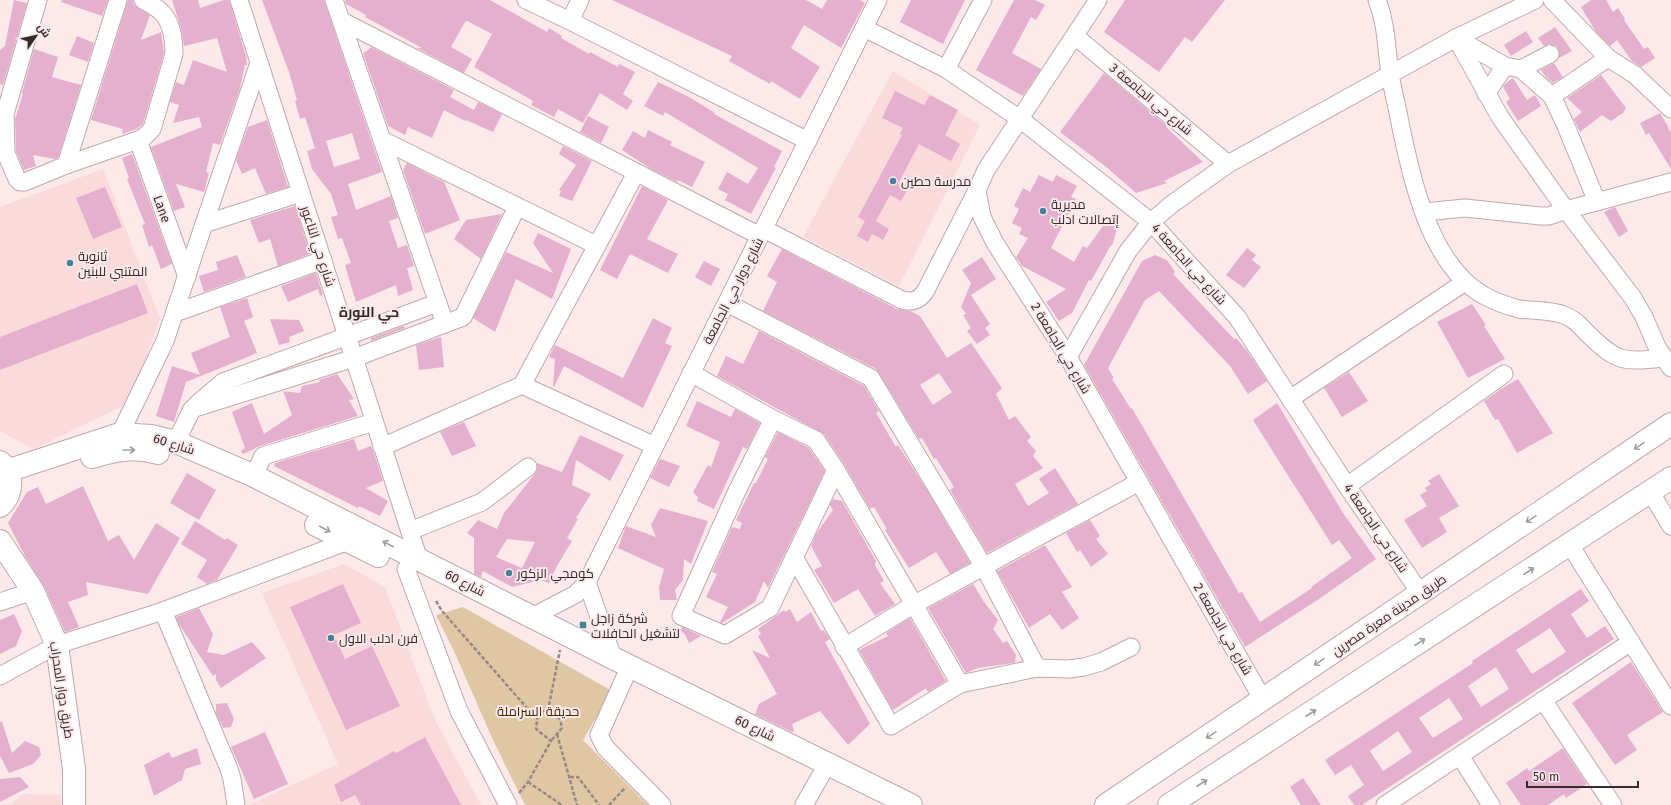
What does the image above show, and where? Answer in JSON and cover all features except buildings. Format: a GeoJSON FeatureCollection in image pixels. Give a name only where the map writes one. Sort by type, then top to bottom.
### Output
{"type":"FeatureCollection","features":[{"type":"Feature","properties":{"kind":"main road","name":"طريق مدينة معرة مصرين"},"geometry":{"type":"LineString","coordinates":[[1106,805],[1671,424]]}},
{"type":"Feature","properties":{"kind":"main road","name":"شارع 60"},"geometry":{"type":"LineString","coordinates":[[6,472],[120,434],[151,436],[176,442],[254,476],[561,646],[881,805]]}},
{"type":"Feature","properties":{"kind":"main road","name":"شارع 60"},"geometry":{"type":"LineString","coordinates":[[6,472],[115,450],[147,450],[184,459],[238,484],[348,541],[412,564],[532,617],[911,805]]}},
{"type":"Feature","properties":{"kind":"main road"},"geometry":{"type":"LineString","coordinates":[[0,506],[4,502],[6,472]]}},
{"type":"Feature","properties":{"kind":"main road"},"geometry":{"type":"LineString","coordinates":[[1169,805],[1651,493],[1671,478]]}},
{"type":"Feature","properties":{"kind":"main road","name":"طريق دوار المحراب"},"geometry":{"type":"LineString","coordinates":[[0,541],[33,591],[57,645],[74,769],[74,805]]}},
{"type":"Feature","properties":{"kind":"street"},"geometry":{"type":"LineString","coordinates":[[38,0],[3,110],[6,153],[14,175],[20,182],[30,181],[66,165],[138,140],[148,134],[154,124],[174,54],[174,46],[171,30],[160,10],[143,0]]}},
{"type":"Feature","properties":{"kind":"street"},"geometry":{"type":"LineString","coordinates":[[66,165],[118,0]]}},
{"type":"Feature","properties":{"kind":"street","name":"شارع حي الناعور"},"geometry":{"type":"LineString","coordinates":[[239,0],[410,531],[412,564],[459,711],[507,803]]}},
{"type":"Feature","properties":{"kind":"street"},"geometry":{"type":"LineString","coordinates":[[334,0],[445,324]]}},
{"type":"Feature","properties":{"kind":"street"},"geometry":{"type":"LineString","coordinates":[[526,0],[570,20],[808,141]]}},
{"type":"Feature","properties":{"kind":"street"},"geometry":{"type":"LineString","coordinates":[[570,20],[580,0]]}},
{"type":"Feature","properties":{"kind":"street","name":"شارع دوار حي الجامعة"},"geometry":{"type":"LineString","coordinates":[[532,617],[576,594],[587,582],[878,0]]}},
{"type":"Feature","properties":{"kind":"street"},"geometry":{"type":"LineString","coordinates":[[946,69],[983,0]]}},
{"type":"Feature","properties":{"kind":"street"},"geometry":{"type":"LineString","coordinates":[[342,21],[636,173],[902,300],[914,301],[919,299],[926,290],[986,170],[1098,0]]}},
{"type":"Feature","properties":{"kind":"street"},"geometry":{"type":"LineString","coordinates":[[1377,0],[1385,23],[1390,74],[1414,185],[1424,212],[1448,261],[1465,282],[1482,294],[1506,306],[1555,313],[1571,318],[1611,354],[1619,358],[1667,363]]}},
{"type":"Feature","properties":{"kind":"street"},"geometry":{"type":"LineString","coordinates":[[1068,356],[1128,251],[1151,222],[1172,204],[1228,164],[1456,38],[1535,0]]}},
{"type":"Feature","properties":{"kind":"street"},"geometry":{"type":"LineString","coordinates":[[1552,0],[1608,58],[1635,75],[1671,109]]}},
{"type":"Feature","properties":{"kind":"street","name":"شارع حي الجامعة 4"},"geometry":{"type":"LineString","coordinates":[[864,28],[946,69],[1020,119],[1151,222],[1237,317],[1347,486],[1421,594]]}},
{"type":"Feature","properties":{"kind":"street","name":"شارع حي الجامعة 3"},"geometry":{"type":"LineString","coordinates":[[1075,36],[1228,164]]}},
{"type":"Feature","properties":{"kind":"street"},"geometry":{"type":"LineString","coordinates":[[1456,38],[1513,68],[1552,96],[1597,202]]}},
{"type":"Feature","properties":{"kind":"street"},"geometry":{"type":"LineString","coordinates":[[1456,38],[1486,94],[1516,143],[1636,302],[1657,348],[1667,363]]}},
{"type":"Feature","properties":{"kind":"street"},"geometry":{"type":"LineString","coordinates":[[1486,94],[1513,68],[1550,54]]}},
{"type":"Feature","properties":{"kind":"street"},"geometry":{"type":"LineString","coordinates":[[1552,96],[1608,58]]}},
{"type":"Feature","properties":{"kind":"street"},"geometry":{"type":"LineString","coordinates":[[120,434],[165,341],[259,63]]}},
{"type":"Feature","properties":{"kind":"street","name":"Lane"},"geometry":{"type":"LineString","coordinates":[[138,140],[187,277]]}},
{"type":"Feature","properties":{"kind":"street"},"geometry":{"type":"LineString","coordinates":[[382,140],[596,245]]}},
{"type":"Feature","properties":{"kind":"street"},"geometry":{"type":"LineString","coordinates":[[382,446],[522,385],[636,173]]}},
{"type":"Feature","properties":{"kind":"street"},"geometry":{"type":"LineString","coordinates":[[1424,212],[1466,208],[1549,216],[1566,210],[1671,182]]}},
{"type":"Feature","properties":{"kind":"street","name":"شارع حي الجامعة 2"},"geometry":{"type":"LineString","coordinates":[[977,190],[982,217],[995,243],[1068,356],[1263,700]]}},
{"type":"Feature","properties":{"kind":"street"},"geometry":{"type":"LineString","coordinates":[[204,224],[301,193]]}},
{"type":"Feature","properties":{"kind":"street"},"geometry":{"type":"LineString","coordinates":[[192,409],[354,358],[463,317],[517,207]]}},
{"type":"Feature","properties":{"kind":"street"},"geometry":{"type":"LineString","coordinates":[[175,313],[323,260]]}},
{"type":"Feature","properties":{"kind":"street"},"geometry":{"type":"LineString","coordinates":[[1290,399],[1465,282]]}},
{"type":"Feature","properties":{"kind":"street"},"geometry":{"type":"LineString","coordinates":[[176,442],[192,409],[223,382],[438,303]]}},
{"type":"Feature","properties":{"kind":"street"},"geometry":{"type":"LineString","coordinates":[[727,303],[872,378],[984,566],[1037,668]]}},
{"type":"Feature","properties":{"kind":"street"},"geometry":{"type":"LineString","coordinates":[[691,373],[773,419],[816,440],[836,470],[960,684]]}},
{"type":"Feature","properties":{"kind":"street"},"geometry":{"type":"LineString","coordinates":[[1347,486],[1504,374]]}},
{"type":"Feature","properties":{"kind":"street"},"geometry":{"type":"LineString","coordinates":[[522,385],[655,446]]}},
{"type":"Feature","properties":{"kind":"street"},"geometry":{"type":"LineString","coordinates":[[773,419],[737,491],[681,616],[725,635],[770,608],[836,470]]}},
{"type":"Feature","properties":{"kind":"street"},"geometry":{"type":"LineString","coordinates":[[254,476],[263,456],[374,422]]}},
{"type":"Feature","properties":{"kind":"street"},"geometry":{"type":"LineString","coordinates":[[410,531],[482,502],[528,468]]}},
{"type":"Feature","properties":{"kind":"street"},"geometry":{"type":"LineString","coordinates":[[844,647],[913,605],[1139,482]]}},
{"type":"Feature","properties":{"kind":"street"},"geometry":{"type":"LineString","coordinates":[[1651,493],[1671,526]]}},
{"type":"Feature","properties":{"kind":"street"},"geometry":{"type":"LineString","coordinates":[[0,676],[57,645],[163,611],[348,541]]}},
{"type":"Feature","properties":{"kind":"street"},"geometry":{"type":"LineString","coordinates":[[1570,545],[1671,706]]}},
{"type":"Feature","properties":{"kind":"street"},"geometry":{"type":"LineString","coordinates":[[794,557],[890,726],[960,684],[1037,668],[1069,669],[1084,667],[1101,662],[1131,647]]}},
{"type":"Feature","properties":{"kind":"street"},"geometry":{"type":"LineString","coordinates":[[587,582],[613,658]]}},
{"type":"Feature","properties":{"kind":"street"},"geometry":{"type":"LineString","coordinates":[[0,602],[33,591]]}},
{"type":"Feature","properties":{"kind":"street"},"geometry":{"type":"LineString","coordinates":[[163,611],[229,769],[236,805]]}},
{"type":"Feature","properties":{"kind":"street"},"geometry":{"type":"LineString","coordinates":[[1385,805],[1631,642]]}},
{"type":"Feature","properties":{"kind":"street"},"geometry":{"type":"LineString","coordinates":[[625,677],[599,735],[605,747],[662,805]]}},
{"type":"Feature","properties":{"kind":"street"},"geometry":{"type":"LineString","coordinates":[[1543,700],[1613,805]]}},
{"type":"Feature","properties":{"kind":"street"},"geometry":{"type":"LineString","coordinates":[[1460,756],[1491,805]]}},
{"type":"Feature","properties":{"kind":"street"},"geometry":{"type":"LineString","coordinates":[[804,805],[821,775]]}},
{"type":"Feature","properties":{"kind":"path"},"geometry":{"type":"LineString","coordinates":[[435,599],[442,611],[527,708],[538,713],[548,710]]}},
{"type":"Feature","properties":{"kind":"path"},"geometry":{"type":"LineString","coordinates":[[548,710],[561,646]]}},
{"type":"Feature","properties":{"kind":"path"},"geometry":{"type":"LineString","coordinates":[[507,803],[520,792],[528,782],[551,741],[562,728],[560,719],[548,710]]}},
{"type":"Feature","properties":{"kind":"path"},"geometry":{"type":"LineString","coordinates":[[538,713],[536,729],[551,741]]}},
{"type":"Feature","properties":{"kind":"path"},"geometry":{"type":"LineString","coordinates":[[557,734],[577,805]]}},
{"type":"Feature","properties":{"kind":"path"},"geometry":{"type":"LineString","coordinates":[[570,777],[578,777],[599,805]]}},
{"type":"Feature","properties":{"kind":"path"},"geometry":{"type":"LineString","coordinates":[[528,782],[562,805]]}},
{"type":"Feature","properties":{"kind":"path"},"geometry":{"type":"LineString","coordinates":[[609,805],[629,785]]}},
{"type":"Feature","properties":{"kind":"shaded area","name":"مدرسة حطين"},"geometry":{"type":"Polygon","coordinates":[[[893,71],[980,125],[899,286],[803,237],[893,71]]]}},
{"type":"Feature","properties":{"kind":"shaded area","name":"ثانوية المتنبي للبنين"},"geometry":{"type":"Polygon","coordinates":[[[103,169],[160,319],[129,403],[33,449],[0,431],[0,207],[103,169]]]}},
{"type":"Feature","properties":{"kind":"shaded area"},"geometry":{"type":"Polygon","coordinates":[[[344,564],[385,587],[434,718],[481,805],[249,805],[338,764],[262,593],[344,564]]]}},
{"type":"Feature","properties":{"kind":"shaded area"},"geometry":{"type":"Polygon","coordinates":[[[23,794],[61,795],[61,805],[10,805],[23,794]]]}},
{"type":"Feature","properties":{"kind":"green space","name":"حديقة السراملة"},"geometry":{"type":"Polygon","coordinates":[[[463,607],[612,691],[583,740],[648,805],[525,805],[492,738],[454,651],[436,615],[463,607]]]}},
{"type":"Feature","properties":{"kind":"place","name":"مدرسة حطين"},"geometry":{"type":"Point","coordinates":[893,181]}},
{"type":"Feature","properties":{"kind":"place","name":"مديرية إتصالات ادلب"},"geometry":{"type":"Point","coordinates":[1043,211]}},
{"type":"Feature","properties":{"kind":"place","name":"ثانوية المتنبي للبنين"},"geometry":{"type":"Point","coordinates":[70,263]}},
{"type":"Feature","properties":{"kind":"place","name":"كومجي الزكور"},"geometry":{"type":"Point","coordinates":[509,573]}},
{"type":"Feature","properties":{"kind":"place","name":"شركة زاجل لتشغيل الحافلات"},"geometry":{"type":"Point","coordinates":[583,625]}},
{"type":"Feature","properties":{"kind":"place","name":"فرن ادلب الاول"},"geometry":{"type":"Point","coordinates":[331,638]}},
{"type":"Feature","properties":{"kind":"district","name":"حي النورة"},"geometry":{"type":"Point","coordinates":[369,312]}}]}
